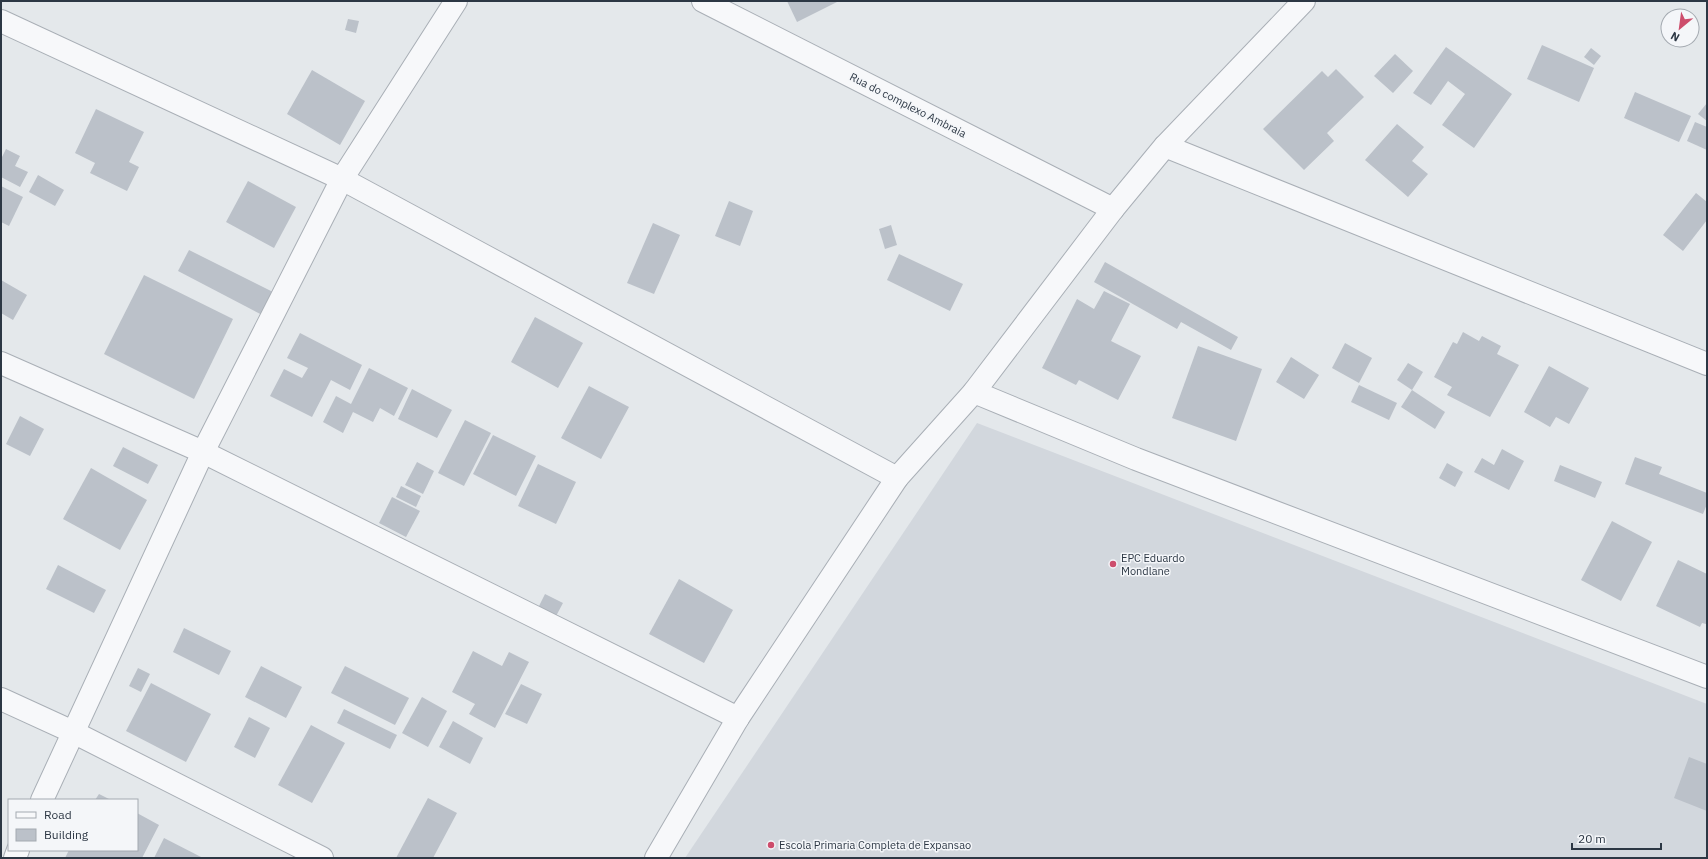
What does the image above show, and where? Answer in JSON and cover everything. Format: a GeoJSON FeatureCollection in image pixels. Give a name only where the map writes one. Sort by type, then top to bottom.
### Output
{"type":"FeatureCollection","features":[{"type":"Feature","properties":{"kind":"street"},"geometry":{"type":"LineString","coordinates":[[42,799],[202,452],[342,179],[456,1]]}},
{"type":"Feature","properties":{"kind":"street","name":"Rua do complexo Ambraia"},"geometry":{"type":"LineString","coordinates":[[703,1],[1113,209]]}},
{"type":"Feature","properties":{"kind":"street"},"geometry":{"type":"LineString","coordinates":[[656,858],[738,718],[898,478],[974,392],[1113,209],[1165,146],[1304,1]]}},
{"type":"Feature","properties":{"kind":"street"},"geometry":{"type":"LineString","coordinates":[[1,21],[342,179],[898,478]]}},
{"type":"Feature","properties":{"kind":"street"},"geometry":{"type":"LineString","coordinates":[[1165,146],[1707,364]]}},
{"type":"Feature","properties":{"kind":"street"},"geometry":{"type":"LineString","coordinates":[[1,363],[202,452],[738,718]]}},
{"type":"Feature","properties":{"kind":"street"},"geometry":{"type":"LineString","coordinates":[[974,392],[1143,462],[1707,677]]}},
{"type":"Feature","properties":{"kind":"street"},"geometry":{"type":"LineString","coordinates":[[1,699],[73,732],[322,858]]}},
{"type":"Feature","properties":{"kind":"shaded area","name":"EPC Eduardo Mondlane"},"geometry":{"type":"Polygon","coordinates":[[[977,423],[1707,704],[1707,858],[685,858],[977,423]]]}},
{"type":"Feature","properties":{"kind":"building"},"geometry":{"type":"Polygon","coordinates":[[[787,1],[839,1],[797,22],[787,1]]]}},
{"type":"Feature","properties":{"kind":"building"},"geometry":{"type":"Polygon","coordinates":[[[348,19],[359,21],[356,33],[345,30],[348,19]]]}},
{"type":"Feature","properties":{"kind":"building"},"geometry":{"type":"Polygon","coordinates":[[[1542,45],[1594,68],[1579,102],[1527,79],[1542,45]]]}},
{"type":"Feature","properties":{"kind":"building"},"geometry":{"type":"Polygon","coordinates":[[[1446,47],[1512,94],[1474,148],[1442,125],[1465,94],[1448,81],[1431,105],[1413,93],[1446,47]]]}},
{"type":"Feature","properties":{"kind":"building"},"geometry":{"type":"Polygon","coordinates":[[[1591,48],[1601,56],[1594,65],[1584,57],[1591,48]]]}},
{"type":"Feature","properties":{"kind":"building"},"geometry":{"type":"Polygon","coordinates":[[[1395,54],[1413,71],[1393,93],[1374,76],[1395,54]]]}},
{"type":"Feature","properties":{"kind":"building"},"geometry":{"type":"Polygon","coordinates":[[[1336,69],[1364,97],[1327,133],[1334,141],[1304,170],[1263,129],[1322,71],[1328,77],[1336,69]]]}},
{"type":"Feature","properties":{"kind":"building"},"geometry":{"type":"Polygon","coordinates":[[[312,70],[365,101],[340,145],[287,114],[312,70]]]}},
{"type":"Feature","properties":{"kind":"building"},"geometry":{"type":"Polygon","coordinates":[[[1635,92],[1691,116],[1679,142],[1624,118],[1635,92]]]}},
{"type":"Feature","properties":{"kind":"building"},"geometry":{"type":"Polygon","coordinates":[[[1707,103],[1707,121],[1698,114],[1707,103]]]}},
{"type":"Feature","properties":{"kind":"building"},"geometry":{"type":"Polygon","coordinates":[[[96,109],[144,132],[129,162],[139,167],[127,191],[90,173],[95,163],[75,153],[96,109]]]}},
{"type":"Feature","properties":{"kind":"building"},"geometry":{"type":"Polygon","coordinates":[[[1695,122],[1707,127],[1707,150],[1687,141],[1695,122]]]}},
{"type":"Feature","properties":{"kind":"building"},"geometry":{"type":"Polygon","coordinates":[[[1397,124],[1424,147],[1412,161],[1428,174],[1408,197],[1365,160],[1397,124]]]}},
{"type":"Feature","properties":{"kind":"building"},"geometry":{"type":"Polygon","coordinates":[[[6,149],[20,156],[15,166],[28,172],[20,187],[1,177],[1,159],[6,149]]]}},
{"type":"Feature","properties":{"kind":"building"},"geometry":{"type":"Polygon","coordinates":[[[38,175],[64,190],[55,206],[29,192],[38,175]]]}},
{"type":"Feature","properties":{"kind":"building"},"geometry":{"type":"Polygon","coordinates":[[[248,181],[296,207],[274,248],[226,222],[248,181]]]}},
{"type":"Feature","properties":{"kind":"building"},"geometry":{"type":"Polygon","coordinates":[[[1,186],[23,197],[9,226],[1,222],[1,186]]]}},
{"type":"Feature","properties":{"kind":"building"},"geometry":{"type":"Polygon","coordinates":[[[1696,193],[1707,202],[1707,220],[1683,251],[1663,235],[1696,193]]]}},
{"type":"Feature","properties":{"kind":"building"},"geometry":{"type":"Polygon","coordinates":[[[729,201],[753,211],[740,246],[715,236],[729,201]]]}},
{"type":"Feature","properties":{"kind":"building"},"geometry":{"type":"Polygon","coordinates":[[[653,223],[680,235],[654,294],[627,283],[653,223]]]}},
{"type":"Feature","properties":{"kind":"building"},"geometry":{"type":"Polygon","coordinates":[[[891,225],[897,245],[885,249],[879,229],[891,225]]]}},
{"type":"Feature","properties":{"kind":"building"},"geometry":{"type":"Polygon","coordinates":[[[189,250],[277,294],[266,317],[178,271],[189,250]]]}},
{"type":"Feature","properties":{"kind":"building"},"geometry":{"type":"Polygon","coordinates":[[[899,254],[963,284],[950,311],[887,280],[899,254]]]}},
{"type":"Feature","properties":{"kind":"building"},"geometry":{"type":"Polygon","coordinates":[[[1105,262],[1238,337],[1231,350],[1181,322],[1177,329],[1094,282],[1105,262]]]}},
{"type":"Feature","properties":{"kind":"building"},"geometry":{"type":"Polygon","coordinates":[[[144,275],[233,319],[194,399],[104,354],[144,275]]]}},
{"type":"Feature","properties":{"kind":"building"},"geometry":{"type":"Polygon","coordinates":[[[1,280],[27,295],[13,320],[1,313],[1,280]]]}},
{"type":"Feature","properties":{"kind":"building"},"geometry":{"type":"Polygon","coordinates":[[[1104,291],[1130,304],[1111,341],[1141,356],[1118,400],[1079,380],[1076,385],[1042,368],[1077,299],[1094,309],[1104,291]]]}},
{"type":"Feature","properties":{"kind":"building"},"geometry":{"type":"Polygon","coordinates":[[[535,317],[583,343],[558,388],[511,362],[535,317]]]}},
{"type":"Feature","properties":{"kind":"building"},"geometry":{"type":"Polygon","coordinates":[[[1463,332],[1479,341],[1482,336],[1501,346],[1497,354],[1519,365],[1490,417],[1447,395],[1452,387],[1434,377],[1453,342],[1457,344],[1463,332]]]}},
{"type":"Feature","properties":{"kind":"building"},"geometry":{"type":"Polygon","coordinates":[[[300,333],[362,365],[350,390],[331,380],[312,417],[270,396],[284,369],[302,378],[308,368],[287,358],[300,333]]]}},
{"type":"Feature","properties":{"kind":"building"},"geometry":{"type":"Polygon","coordinates":[[[1345,343],[1372,358],[1359,383],[1332,368],[1345,343]]]}},
{"type":"Feature","properties":{"kind":"building"},"geometry":{"type":"Polygon","coordinates":[[[1198,346],[1262,369],[1236,441],[1172,418],[1198,346]]]}},
{"type":"Feature","properties":{"kind":"building"},"geometry":{"type":"Polygon","coordinates":[[[1291,357],[1319,375],[1304,399],[1276,382],[1291,357]]]}},
{"type":"Feature","properties":{"kind":"building"},"geometry":{"type":"Polygon","coordinates":[[[1408,363],[1423,372],[1412,390],[1397,380],[1408,363]]]}},
{"type":"Feature","properties":{"kind":"building"},"geometry":{"type":"Polygon","coordinates":[[[1549,366],[1589,388],[1569,424],[1556,417],[1550,427],[1524,412],[1549,366]]]}},
{"type":"Feature","properties":{"kind":"building"},"geometry":{"type":"Polygon","coordinates":[[[369,368],[408,388],[394,416],[380,408],[373,422],[353,412],[343,433],[323,422],[336,396],[351,404],[369,368]]]}},
{"type":"Feature","properties":{"kind":"building"},"geometry":{"type":"Polygon","coordinates":[[[1359,385],[1397,403],[1389,420],[1351,402],[1359,385]]]}},
{"type":"Feature","properties":{"kind":"building"},"geometry":{"type":"Polygon","coordinates":[[[589,386],[629,407],[601,459],[561,438],[589,386]]]}},
{"type":"Feature","properties":{"kind":"building"},"geometry":{"type":"Polygon","coordinates":[[[412,389],[452,410],[437,438],[398,419],[412,389]]]}},
{"type":"Feature","properties":{"kind":"building"},"geometry":{"type":"Polygon","coordinates":[[[1412,390],[1445,412],[1435,429],[1401,407],[1412,390]]]}},
{"type":"Feature","properties":{"kind":"building"},"geometry":{"type":"Polygon","coordinates":[[[20,416],[44,429],[30,456],[6,444],[20,416]]]}},
{"type":"Feature","properties":{"kind":"building"},"geometry":{"type":"Polygon","coordinates":[[[465,420],[491,433],[464,486],[438,473],[465,420]]]}},
{"type":"Feature","properties":{"kind":"building"},"geometry":{"type":"Polygon","coordinates":[[[493,435],[536,456],[516,496],[473,474],[493,435]]]}},
{"type":"Feature","properties":{"kind":"building"},"geometry":{"type":"Polygon","coordinates":[[[123,447],[158,465],[148,484],[113,466],[123,447]]]}},
{"type":"Feature","properties":{"kind":"building"},"geometry":{"type":"Polygon","coordinates":[[[1502,449],[1524,461],[1509,490],[1474,472],[1482,458],[1494,465],[1502,449]]]}},
{"type":"Feature","properties":{"kind":"building"},"geometry":{"type":"Polygon","coordinates":[[[1635,457],[1662,467],[1659,474],[1707,493],[1707,504],[1703,514],[1625,484],[1635,457]]]}},
{"type":"Feature","properties":{"kind":"building"},"geometry":{"type":"Polygon","coordinates":[[[417,462],[434,471],[423,494],[405,485],[417,462]]]}},
{"type":"Feature","properties":{"kind":"building"},"geometry":{"type":"Polygon","coordinates":[[[1447,463],[1463,472],[1455,487],[1439,478],[1447,463]]]}},
{"type":"Feature","properties":{"kind":"building"},"geometry":{"type":"Polygon","coordinates":[[[538,464],[576,482],[556,524],[518,506],[538,464]]]}},
{"type":"Feature","properties":{"kind":"building"},"geometry":{"type":"Polygon","coordinates":[[[1560,465],[1602,482],[1595,498],[1554,481],[1560,465]]]}},
{"type":"Feature","properties":{"kind":"building"},"geometry":{"type":"Polygon","coordinates":[[[91,468],[147,500],[120,550],[63,519],[91,468]]]}},
{"type":"Feature","properties":{"kind":"building"},"geometry":{"type":"Polygon","coordinates":[[[401,486],[421,496],[416,507],[396,497],[401,486]]]}},
{"type":"Feature","properties":{"kind":"building"},"geometry":{"type":"Polygon","coordinates":[[[392,497],[420,511],[406,537],[379,523],[392,497]]]}},
{"type":"Feature","properties":{"kind":"building"},"geometry":{"type":"Polygon","coordinates":[[[1612,521],[1652,542],[1621,601],[1581,580],[1612,521]]]}},
{"type":"Feature","properties":{"kind":"building"},"geometry":{"type":"Polygon","coordinates":[[[1678,560],[1707,574],[1707,622],[1706,624],[1702,623],[1700,627],[1656,606],[1678,560]]]}},
{"type":"Feature","properties":{"kind":"building"},"geometry":{"type":"Polygon","coordinates":[[[58,565],[106,590],[94,613],[46,589],[58,565]]]}},
{"type":"Feature","properties":{"kind":"building"},"geometry":{"type":"Polygon","coordinates":[[[679,579],[733,610],[704,663],[649,634],[679,579]]]}},
{"type":"Feature","properties":{"kind":"building"},"geometry":{"type":"Polygon","coordinates":[[[545,594],[563,603],[555,618],[537,610],[545,594]]]}},
{"type":"Feature","properties":{"kind":"building"},"geometry":{"type":"Polygon","coordinates":[[[184,628],[231,651],[219,675],[173,652],[184,628]]]}},
{"type":"Feature","properties":{"kind":"building"},"geometry":{"type":"Polygon","coordinates":[[[473,651],[502,666],[509,652],[529,662],[495,728],[469,714],[475,704],[452,692],[473,651]]]}},
{"type":"Feature","properties":{"kind":"building"},"geometry":{"type":"Polygon","coordinates":[[[261,666],[302,687],[286,718],[245,697],[261,666]]]}},
{"type":"Feature","properties":{"kind":"building"},"geometry":{"type":"Polygon","coordinates":[[[345,666],[409,698],[395,725],[331,693],[345,666]]]}},
{"type":"Feature","properties":{"kind":"building"},"geometry":{"type":"Polygon","coordinates":[[[138,668],[150,674],[141,692],[129,686],[138,668]]]}},
{"type":"Feature","properties":{"kind":"building"},"geometry":{"type":"Polygon","coordinates":[[[151,683],[211,714],[186,762],[126,731],[151,683]]]}},
{"type":"Feature","properties":{"kind":"building"},"geometry":{"type":"Polygon","coordinates":[[[521,684],[542,694],[527,724],[505,714],[521,684]]]}},
{"type":"Feature","properties":{"kind":"building"},"geometry":{"type":"Polygon","coordinates":[[[422,697],[447,711],[428,747],[402,733],[422,697]]]}},
{"type":"Feature","properties":{"kind":"building"},"geometry":{"type":"Polygon","coordinates":[[[344,709],[397,735],[390,749],[337,723],[344,709]]]}},
{"type":"Feature","properties":{"kind":"building"},"geometry":{"type":"Polygon","coordinates":[[[249,717],[270,728],[255,758],[234,747],[249,717]]]}},
{"type":"Feature","properties":{"kind":"building"},"geometry":{"type":"Polygon","coordinates":[[[453,721],[483,738],[470,764],[439,747],[453,721]]]}},
{"type":"Feature","properties":{"kind":"building"},"geometry":{"type":"Polygon","coordinates":[[[311,725],[345,743],[312,803],[278,785],[311,725]]]}},
{"type":"Feature","properties":{"kind":"building"},"geometry":{"type":"Polygon","coordinates":[[[1689,757],[1707,764],[1707,811],[1674,798],[1689,757]]]}},
{"type":"Feature","properties":{"kind":"building"},"geometry":{"type":"Polygon","coordinates":[[[99,794],[109,799],[96,799],[99,794]]]}},
{"type":"Feature","properties":{"kind":"building"},"geometry":{"type":"Polygon","coordinates":[[[428,798],[457,813],[433,858],[396,858],[428,798]]]}},
{"type":"Feature","properties":{"kind":"building"},"geometry":{"type":"Polygon","coordinates":[[[138,814],[159,825],[142,858],[65,858],[68,851],[138,851],[138,814]]]}},
{"type":"Feature","properties":{"kind":"building"},"geometry":{"type":"Polygon","coordinates":[[[164,838],[203,858],[154,858],[164,838]]]}},
{"type":"Feature","properties":{"kind":"place","name":"EPC Eduardo Mondlane"},"geometry":{"type":"Point","coordinates":[1113,564]}},
{"type":"Feature","properties":{"kind":"place","name":"Escola Primaria Completa de Expansao"},"geometry":{"type":"Point","coordinates":[771,845]}}]}
